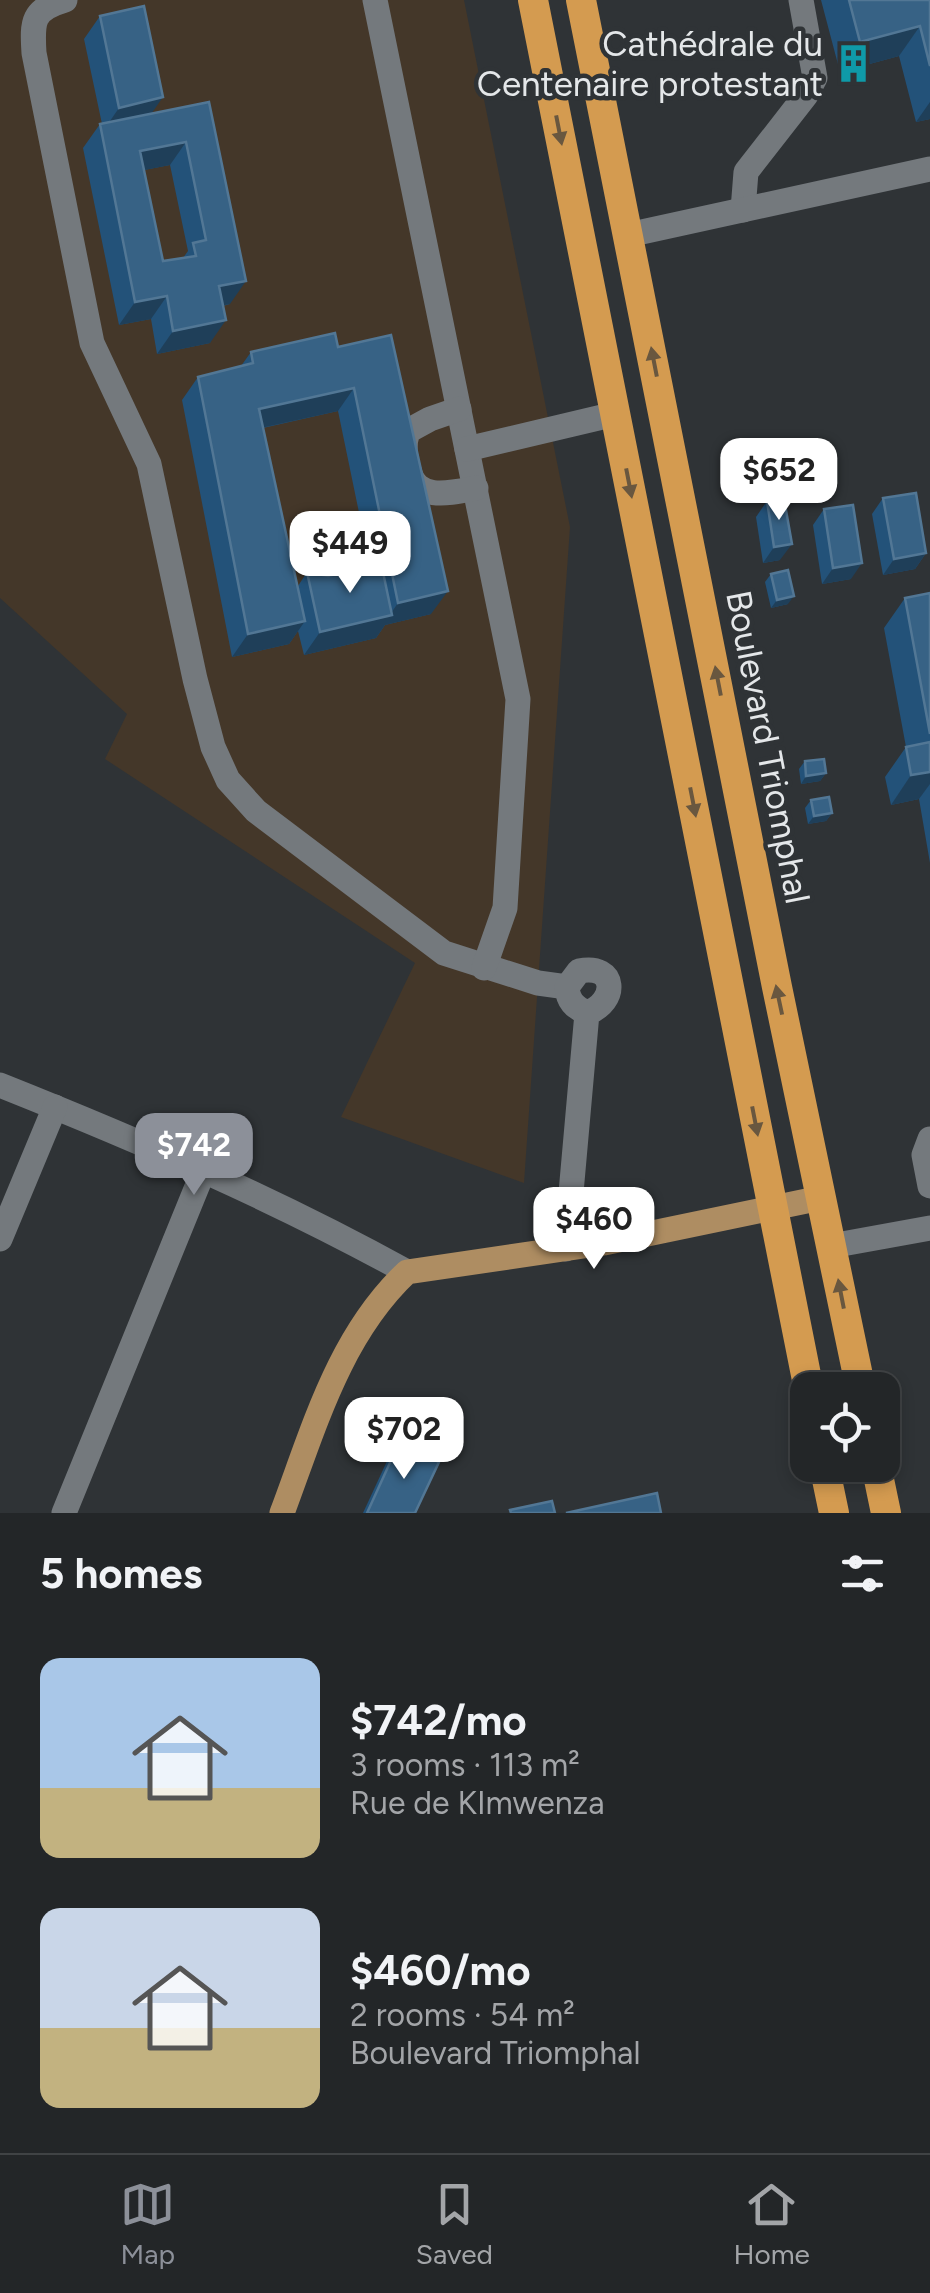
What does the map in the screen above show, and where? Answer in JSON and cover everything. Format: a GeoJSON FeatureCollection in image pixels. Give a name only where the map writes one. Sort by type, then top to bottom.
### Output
{"type":"FeatureCollection","features":[{"type":"Feature","properties":{"kind":"highway"},"geometry":{"type":"LineString","coordinates":[[533,0],[805,1372]]}},
{"type":"Feature","properties":{"kind":"highway","name":"Boulevard Triomphal"},"geometry":{"type":"LineString","coordinates":[[581,0],[856,1372]]}},
{"type":"Feature","properties":{"kind":"highway"},"geometry":{"type":"LineString","coordinates":[[828,1482],[834,1513]]}},
{"type":"Feature","properties":{"kind":"highway"},"geometry":{"type":"LineString","coordinates":[[880,1482],[886,1513]]}},
{"type":"Feature","properties":{"kind":"main road"},"geometry":{"type":"LineString","coordinates":[[282,1513],[326,1396],[360,1327],[385,1293],[408,1272],[566,1249],[821,1198]]}},
{"type":"Feature","properties":{"kind":"street"},"geometry":{"type":"LineString","coordinates":[[65,0],[41,10],[32,24],[38,72],[92,343],[149,464],[213,748],[228,780],[256,811],[444,953],[538,983],[574,999],[566,1249]]}},
{"type":"Feature","properties":{"kind":"street"},"geometry":{"type":"LineString","coordinates":[[375,0],[518,699],[505,908],[484,968]]}},
{"type":"Feature","properties":{"kind":"street"},"geometry":{"type":"LineString","coordinates":[[743,210],[746,172],[815,78],[802,0]]}},
{"type":"Feature","properties":{"kind":"street"},"geometry":{"type":"LineString","coordinates":[[628,235],[930,169]]}},
{"type":"Feature","properties":{"kind":"street"},"geometry":{"type":"LineString","coordinates":[[459,410],[408,431],[403,446],[411,480],[420,490],[441,494],[476,488]]}},
{"type":"Feature","properties":{"kind":"street"},"geometry":{"type":"LineString","coordinates":[[467,449],[616,414]]}},
{"type":"Feature","properties":{"kind":"street"},"geometry":{"type":"LineString","coordinates":[[0,1085],[203,1172],[408,1272]]}},
{"type":"Feature","properties":{"kind":"street"},"geometry":{"type":"LineString","coordinates":[[0,1239],[54,1107]]}},
{"type":"Feature","properties":{"kind":"street"},"geometry":{"type":"LineString","coordinates":[[930,1140],[924,1155],[930,1186]]}},
{"type":"Feature","properties":{"kind":"street"},"geometry":{"type":"LineString","coordinates":[[64,1513],[203,1172]]}},
{"type":"Feature","properties":{"kind":"street"},"geometry":{"type":"LineString","coordinates":[[831,1246],[930,1228]]}},
{"type":"Feature","properties":{"kind":"shaded area"},"geometry":{"type":"Polygon","coordinates":[[[0,0],[464,0],[570,527],[524,1183],[341,1117],[415,963],[105,759],[127,714],[0,598],[0,0]]]}},
{"type":"Feature","properties":{"kind":"building"},"geometry":{"type":"Polygon","coordinates":[[[849,0],[930,0],[930,66],[920,26],[860,42],[849,0]]]}},
{"type":"Feature","properties":{"kind":"building"},"geometry":{"type":"Polygon","coordinates":[[[144,6],[163,97],[119,108],[100,16],[144,6]]]}},
{"type":"Feature","properties":{"kind":"building"},"geometry":{"type":"Polygon","coordinates":[[[209,102],[246,281],[219,286],[226,320],[173,331],[167,296],[135,302],[100,124],[209,102]],[[186,142],[140,151],[163,261],[196,256],[193,243],[206,240],[186,142]]]}},
{"type":"Feature","properties":{"kind":"building"},"geometry":{"type":"Polygon","coordinates":[[[335,333],[338,347],[391,335],[448,591],[398,603],[354,388],[259,409],[305,621],[248,634],[198,377],[253,363],[251,352],[335,333]]]}},
{"type":"Feature","properties":{"kind":"building"},"geometry":{"type":"Polygon","coordinates":[[[916,493],[926,553],[894,559],[883,498],[916,493]]]}},
{"type":"Feature","properties":{"kind":"building"},"geometry":{"type":"Polygon","coordinates":[[[784,499],[792,544],[774,547],[767,501],[784,499]]]}},
{"type":"Feature","properties":{"kind":"building"},"geometry":{"type":"Polygon","coordinates":[[[853,505],[862,563],[833,568],[824,509],[853,505]]]}},
{"type":"Feature","properties":{"kind":"building"},"geometry":{"type":"Polygon","coordinates":[[[379,553],[392,615],[320,632],[307,572],[328,576],[360,568],[379,553]]]}},
{"type":"Feature","properties":{"kind":"building"},"geometry":{"type":"Polygon","coordinates":[[[788,570],[794,596],[777,600],[771,574],[788,570]]]}},
{"type":"Feature","properties":{"kind":"building"},"geometry":{"type":"Polygon","coordinates":[[[930,593],[930,734],[905,598],[930,593]]]}},
{"type":"Feature","properties":{"kind":"building"},"geometry":{"type":"Polygon","coordinates":[[[930,742],[930,772],[911,775],[906,747],[930,742]]]}},
{"type":"Feature","properties":{"kind":"building"},"geometry":{"type":"Polygon","coordinates":[[[824,759],[826,773],[806,776],[805,761],[824,759]]]}},
{"type":"Feature","properties":{"kind":"building"},"geometry":{"type":"Polygon","coordinates":[[[829,797],[832,813],[814,816],[811,800],[829,797]]]}},
{"type":"Feature","properties":{"kind":"building"},"geometry":{"type":"Polygon","coordinates":[[[399,1443],[439,1462],[415,1513],[367,1513],[399,1443]]]}},
{"type":"Feature","properties":{"kind":"building"},"geometry":{"type":"Polygon","coordinates":[[[657,1493],[661,1513],[566,1513],[657,1493]]]}},
{"type":"Feature","properties":{"kind":"building"},"geometry":{"type":"Polygon","coordinates":[[[552,1501],[555,1513],[510,1510],[552,1501]]]}},
{"type":"Feature","properties":{"kind":"place","name":"Cathédrale du Centenaire protestant"},"geometry":{"type":"Point","coordinates":[853,64]}}]}
